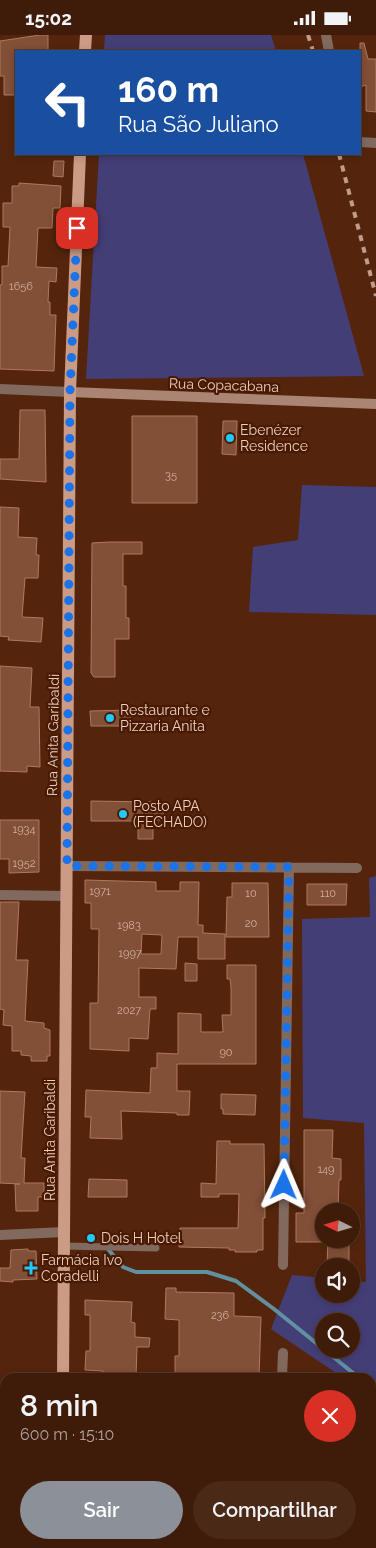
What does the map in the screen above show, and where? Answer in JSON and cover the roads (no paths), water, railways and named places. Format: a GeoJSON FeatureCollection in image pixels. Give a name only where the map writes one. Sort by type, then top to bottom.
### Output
{"type":"FeatureCollection","features":[{"type":"Feature","properties":{"kind":"main road"},"geometry":{"type":"LineString","coordinates":[[85,50],[86,35]]}},
{"type":"Feature","properties":{"kind":"main road","name":"Rua Anita Garibaldi"},"geometry":{"type":"LineString","coordinates":[[63,1373],[70,392],[80,155]]}},
{"type":"Feature","properties":{"kind":"main road","name":"Rua Copacabana"},"geometry":{"type":"LineString","coordinates":[[70,392],[376,404]]}},
{"type":"Feature","properties":{"kind":"street"},"geometry":{"type":"LineString","coordinates":[[326,35],[329,50]]}},
{"type":"Feature","properties":{"kind":"street"},"geometry":{"type":"LineString","coordinates":[[361,142],[376,143]]}},
{"type":"Feature","properties":{"kind":"street"},"geometry":{"type":"LineString","coordinates":[[0,389],[70,392]]}},
{"type":"Feature","properties":{"kind":"street"},"geometry":{"type":"LineString","coordinates":[[67,866],[357,868]]}},
{"type":"Feature","properties":{"kind":"street"},"geometry":{"type":"LineString","coordinates":[[283,1265],[289,867]]}},
{"type":"Feature","properties":{"kind":"street"},"geometry":{"type":"LineString","coordinates":[[0,895],[66,896]]}},
{"type":"Feature","properties":{"kind":"street"},"geometry":{"type":"LineString","coordinates":[[0,1235],[64,1232]]}},
{"type":"Feature","properties":{"kind":"street"},"geometry":{"type":"LineString","coordinates":[[282,1353],[282,1373]]}},
{"type":"Feature","properties":{"kind":"lane"},"geometry":{"type":"LineString","coordinates":[[64,1246],[156,1248]]}},
{"type":"Feature","properties":{"kind":"waterway"},"geometry":{"type":"LineString","coordinates":[[108,1249],[123,1267],[136,1272],[207,1272],[236,1281],[353,1373]]}},
{"type":"Feature","properties":{"kind":"railway"},"geometry":{"type":"LineString","coordinates":[[308,35],[313,50]]}},
{"type":"Feature","properties":{"kind":"railway"},"geometry":{"type":"LineString","coordinates":[[339,155],[376,296]]}},
{"type":"Feature","properties":{"kind":"place","name":"Ebenézer Residence"},"geometry":{"type":"Point","coordinates":[230,438]}},
{"type":"Feature","properties":{"kind":"place","name":"Restaurante e Pizzaria Anita"},"geometry":{"type":"Point","coordinates":[110,718]}},
{"type":"Feature","properties":{"kind":"place","name":"Posto APA (FECHADO)"},"geometry":{"type":"Point","coordinates":[123,814]}},
{"type":"Feature","properties":{"kind":"place","name":"Dois H Hotel"},"geometry":{"type":"Point","coordinates":[91,1238]}},
{"type":"Feature","properties":{"kind":"place","name":"Farmácia Ivo Coradelli"},"geometry":{"type":"Point","coordinates":[31,1268]}}]}
